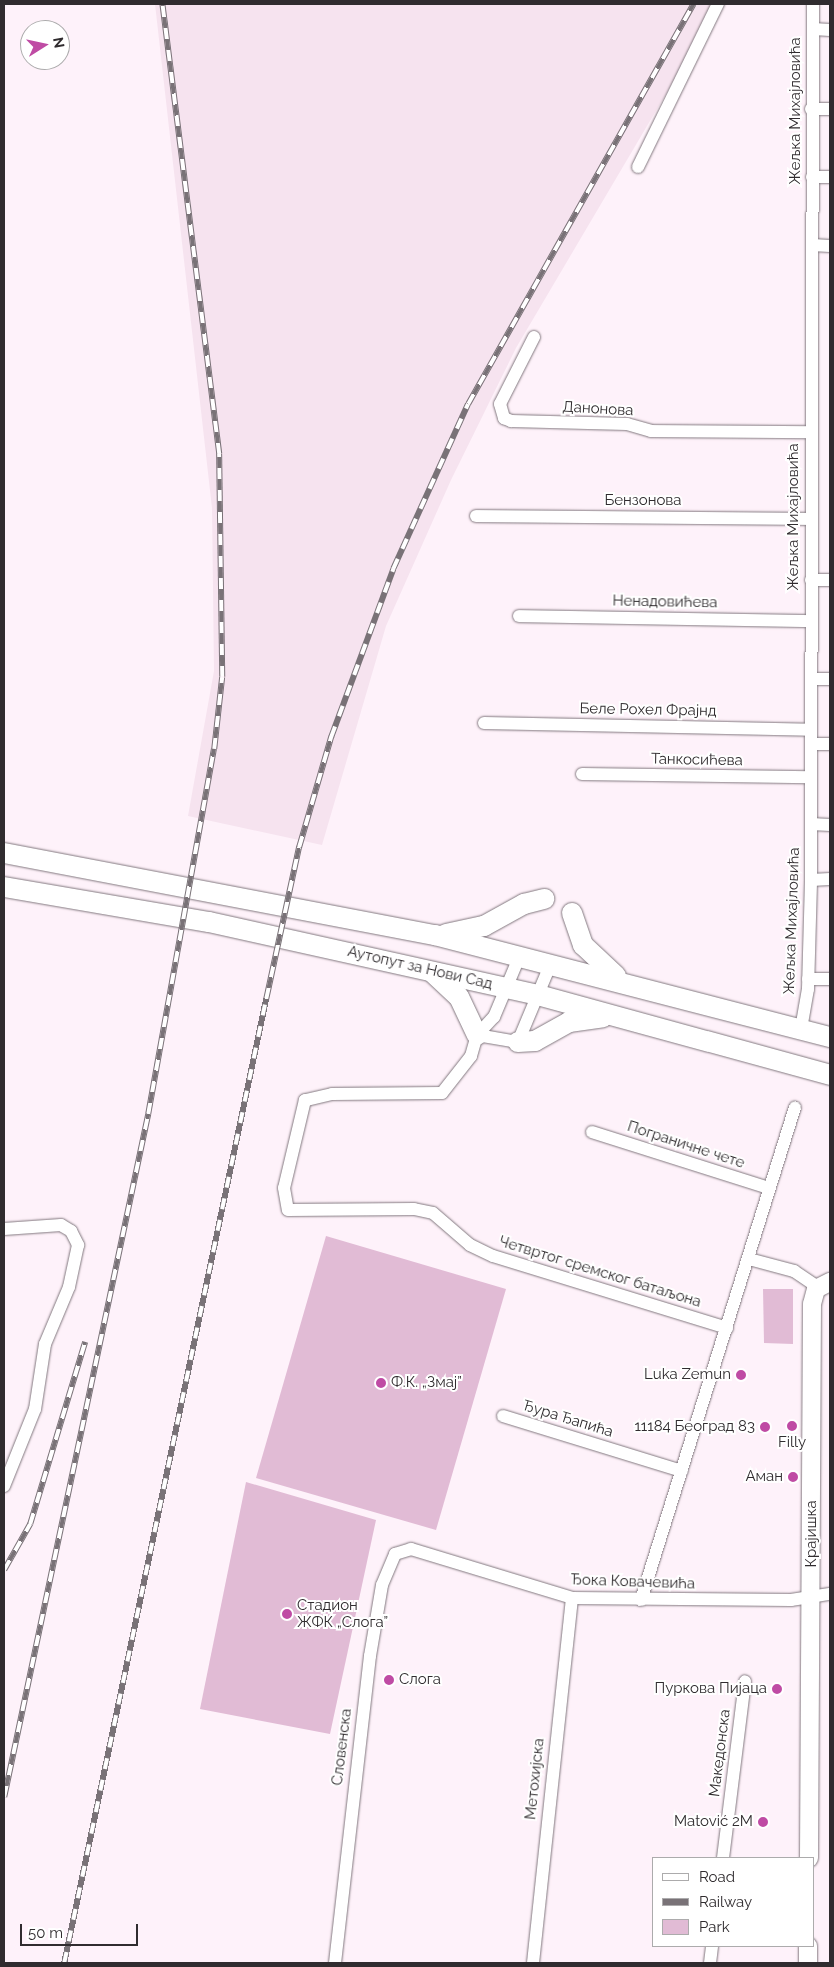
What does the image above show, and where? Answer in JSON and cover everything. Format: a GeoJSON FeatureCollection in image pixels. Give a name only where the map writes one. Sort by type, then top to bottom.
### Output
{"type":"FeatureCollection","features":[{"type":"Feature","properties":{"kind":"main road"},"geometry":{"type":"LineString","coordinates":[[4,853],[435,935],[624,981],[830,1037]]}},
{"type":"Feature","properties":{"kind":"main road","name":"Аутопут за Нови Сад"},"geometry":{"type":"LineString","coordinates":[[4,886],[208,922],[508,988],[620,1016],[830,1076]]}},
{"type":"Feature","properties":{"kind":"main road"},"geometry":{"type":"LineString","coordinates":[[435,935],[478,928],[524,904],[544,899]]}},
{"type":"Feature","properties":{"kind":"main road"},"geometry":{"type":"LineString","coordinates":[[572,913],[592,957],[624,981]]}},
{"type":"Feature","properties":{"kind":"main road"},"geometry":{"type":"LineString","coordinates":[[427,970],[459,997],[477,1035]]}},
{"type":"Feature","properties":{"kind":"main road"},"geometry":{"type":"LineString","coordinates":[[518,1042],[535,1042],[578,1019],[620,1016]]}},
{"type":"Feature","properties":{"kind":"main road","name":"Крајишка"},"geometry":{"type":"LineString","coordinates":[[809,1857],[812,1598],[812,1304],[824,1284]]}},
{"type":"Feature","properties":{"kind":"main road"},"geometry":{"type":"LineString","coordinates":[[808,1947],[808,1963]]}},
{"type":"Feature","properties":{"kind":"street"},"geometry":{"type":"LineString","coordinates":[[638,167],[718,4]]}},
{"type":"Feature","properties":{"kind":"street","name":"Жељка Михајловића"},"geometry":{"type":"LineString","coordinates":[[801,1029],[808,979],[811,880],[811,108],[814,4]]}},
{"type":"Feature","properties":{"kind":"street"},"geometry":{"type":"LineString","coordinates":[[813,29],[830,30]]}},
{"type":"Feature","properties":{"kind":"street"},"geometry":{"type":"LineString","coordinates":[[811,108],[830,108]]}},
{"type":"Feature","properties":{"kind":"street"},"geometry":{"type":"LineString","coordinates":[[812,178],[830,177]]}},
{"type":"Feature","properties":{"kind":"street"},"geometry":{"type":"LineString","coordinates":[[812,245],[830,246]]}},
{"type":"Feature","properties":{"kind":"street","name":"Данонова"},"geometry":{"type":"LineString","coordinates":[[534,337],[500,404],[504,418],[511,421],[627,424],[651,431],[810,432]]}},
{"type":"Feature","properties":{"kind":"street","name":"Бензонова"},"geometry":{"type":"LineString","coordinates":[[476,516],[810,519]]}},
{"type":"Feature","properties":{"kind":"street"},"geometry":{"type":"LineString","coordinates":[[811,580],[830,580]]}},
{"type":"Feature","properties":{"kind":"street","name":"Ненадовићева"},"geometry":{"type":"LineString","coordinates":[[519,616],[811,621]]}},
{"type":"Feature","properties":{"kind":"street"},"geometry":{"type":"LineString","coordinates":[[812,679],[830,679]]}},
{"type":"Feature","properties":{"kind":"street","name":"Беле Рохел Фрајнд"},"geometry":{"type":"LineString","coordinates":[[484,723],[811,730]]}},
{"type":"Feature","properties":{"kind":"street"},"geometry":{"type":"LineString","coordinates":[[811,744],[830,744]]}},
{"type":"Feature","properties":{"kind":"street","name":"Танкосићева"},"geometry":{"type":"LineString","coordinates":[[582,774],[811,777]]}},
{"type":"Feature","properties":{"kind":"street"},"geometry":{"type":"LineString","coordinates":[[811,824],[830,825]]}},
{"type":"Feature","properties":{"kind":"street"},"geometry":{"type":"LineString","coordinates":[[811,880],[830,879]]}},
{"type":"Feature","properties":{"kind":"street"},"geometry":{"type":"LineString","coordinates":[[477,1035],[494,1017],[508,988],[520,955]]}},
{"type":"Feature","properties":{"kind":"street"},"geometry":{"type":"LineString","coordinates":[[477,1035],[518,1042],[551,963]]}},
{"type":"Feature","properties":{"kind":"street"},"geometry":{"type":"LineString","coordinates":[[808,979],[830,979]]}},
{"type":"Feature","properties":{"kind":"street","name":"Четвртог сремског батаљона"},"geometry":{"type":"LineString","coordinates":[[477,1035],[471,1056],[442,1093],[332,1094],[305,1100],[284,1188],[288,1210],[414,1209],[433,1213],[470,1245],[492,1256],[727,1328]]}},
{"type":"Feature","properties":{"kind":"street"},"geometry":{"type":"LineString","coordinates":[[641,1600],[795,1107]]}},
{"type":"Feature","properties":{"kind":"street","name":"Пограничне чете"},"geometry":{"type":"LineString","coordinates":[[592,1132],[770,1188]]}},
{"type":"Feature","properties":{"kind":"street"},"geometry":{"type":"LineString","coordinates":[[4,1228],[60,1225],[71,1231],[78,1245],[69,1287],[45,1344],[35,1409],[4,1486]]}},
{"type":"Feature","properties":{"kind":"street","name":"Крајишка"},"geometry":{"type":"LineString","coordinates":[[749,1259],[794,1271],[824,1284]]}},
{"type":"Feature","properties":{"kind":"street","name":"Ђура Ђапића"},"geometry":{"type":"LineString","coordinates":[[503,1416],[682,1470]]}},
{"type":"Feature","properties":{"kind":"street","name":"Ђока Ковачевића"},"geometry":{"type":"LineString","coordinates":[[411,1549],[572,1598],[641,1600],[812,1598],[830,1594]]}},
{"type":"Feature","properties":{"kind":"street","name":"Словенска"},"geometry":{"type":"LineString","coordinates":[[335,1963],[361,1727],[382,1585],[395,1554],[411,1549]]}},
{"type":"Feature","properties":{"kind":"street","name":"Метохијска"},"geometry":{"type":"LineString","coordinates":[[533,1963],[572,1598]]}},
{"type":"Feature","properties":{"kind":"street","name":"Македонска"},"geometry":{"type":"LineString","coordinates":[[723,1857],[745,1681]]}},
{"type":"Feature","properties":{"kind":"street"},"geometry":{"type":"LineString","coordinates":[[710,1963],[712,1947]]}},
{"type":"Feature","properties":{"kind":"shaded area"},"geometry":{"type":"Polygon","coordinates":[[[155,4],[719,4],[516,348],[451,480],[386,626],[322,845],[188,816],[214,671],[212,508],[155,4]]]}},
{"type":"Feature","properties":{"kind":"green space","name":"Ф.К. „Змај”"},"geometry":{"type":"Polygon","coordinates":[[[326,1236],[506,1289],[436,1530],[256,1478],[326,1236]]]}},
{"type":"Feature","properties":{"kind":"green space"},"geometry":{"type":"Polygon","coordinates":[[[763,1289],[793,1289],[793,1344],[764,1343],[763,1289]]]}},
{"type":"Feature","properties":{"kind":"green space","name":"Стадион ЖФК „Слога”"},"geometry":{"type":"Polygon","coordinates":[[[246,1482],[376,1520],[330,1734],[200,1709],[246,1482]]]}},
{"type":"Feature","properties":{"kind":"railway"},"geometry":{"type":"LineString","coordinates":[[4,1797],[148,1114],[214,749],[222,677],[219,454],[162,4]]}},
{"type":"Feature","properties":{"kind":"railway"},"geometry":{"type":"LineString","coordinates":[[64,1963],[299,847],[331,737],[393,569],[468,404],[693,4]]}},
{"type":"Feature","properties":{"kind":"railway"},"geometry":{"type":"LineString","coordinates":[[4,1570],[30,1524],[85,1342]]}},
{"type":"Feature","properties":{"kind":"place","name":"Luka Zemun"},"geometry":{"type":"Point","coordinates":[741,1375]}},
{"type":"Feature","properties":{"kind":"place","name":"Ф.К. „Змај”"},"geometry":{"type":"Point","coordinates":[381,1383]}},
{"type":"Feature","properties":{"kind":"place","name":"Filly"},"geometry":{"type":"Point","coordinates":[792,1426]}},
{"type":"Feature","properties":{"kind":"place","name":"11184 Београд 83"},"geometry":{"type":"Point","coordinates":[765,1427]}},
{"type":"Feature","properties":{"kind":"place","name":"Аман"},"geometry":{"type":"Point","coordinates":[793,1477]}},
{"type":"Feature","properties":{"kind":"place","name":"Стадион ЖФК „Слога”"},"geometry":{"type":"Point","coordinates":[287,1614]}},
{"type":"Feature","properties":{"kind":"place","name":"Слога"},"geometry":{"type":"Point","coordinates":[389,1680]}},
{"type":"Feature","properties":{"kind":"place","name":"Пуркова Пијаца"},"geometry":{"type":"Point","coordinates":[777,1689]}},
{"type":"Feature","properties":{"kind":"place","name":"Matović 2M"},"geometry":{"type":"Point","coordinates":[763,1822]}}]}
